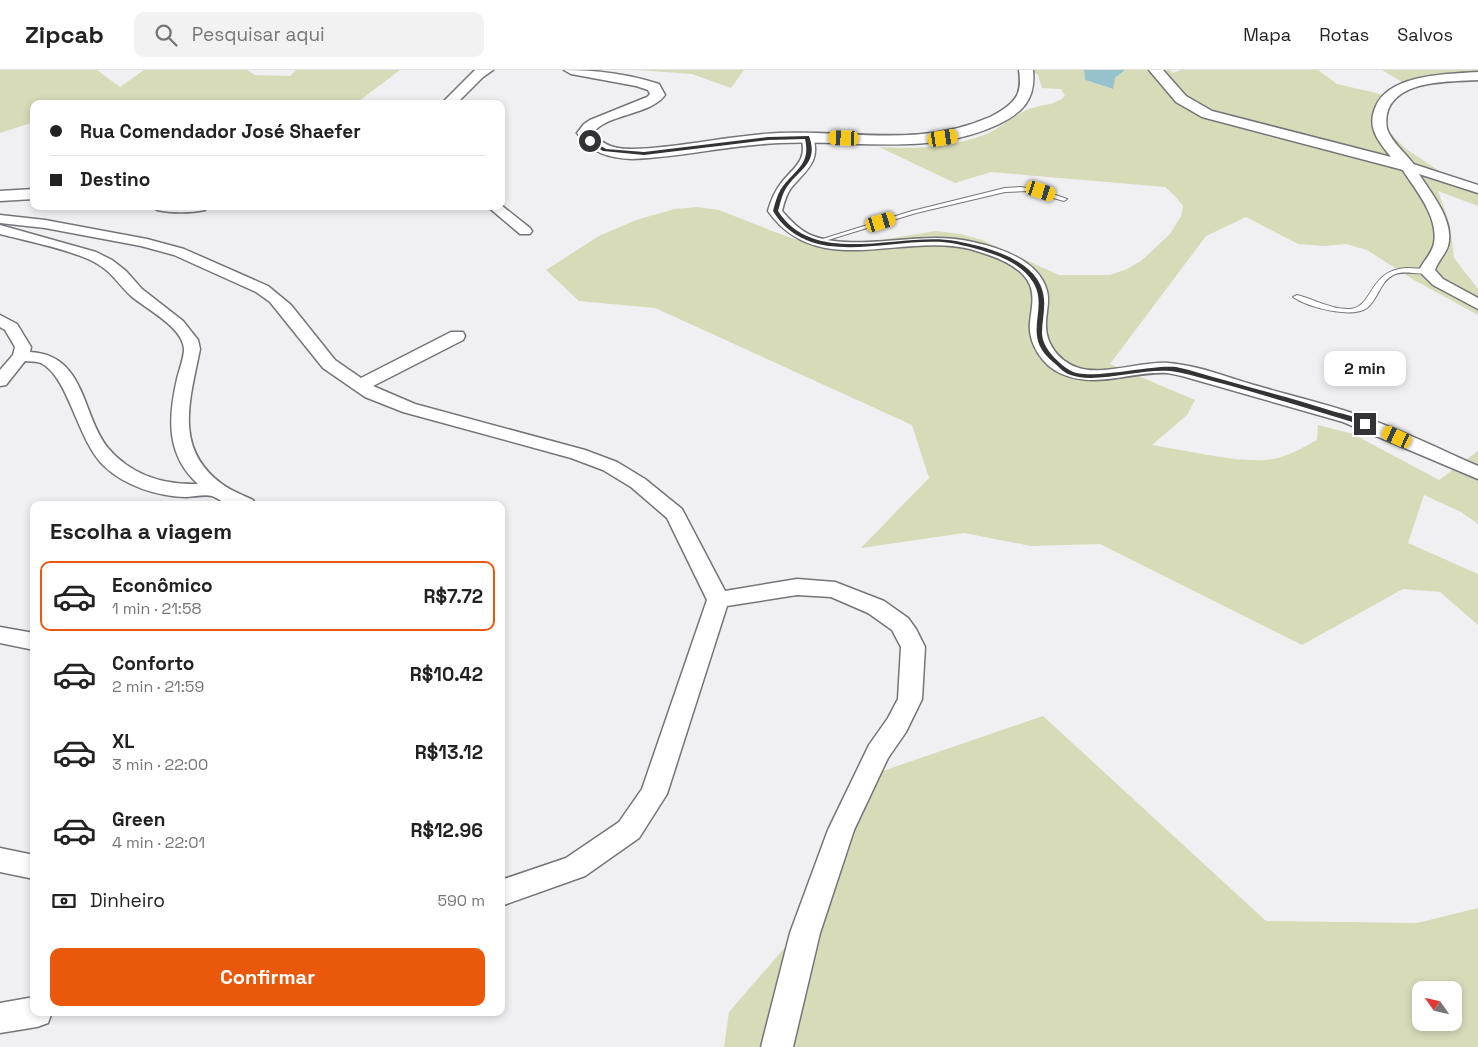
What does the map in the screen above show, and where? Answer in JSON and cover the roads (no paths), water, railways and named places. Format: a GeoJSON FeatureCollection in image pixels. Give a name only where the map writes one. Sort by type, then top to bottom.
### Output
{"type":"FeatureCollection","features":[{"type":"Feature","properties":{"kind":"street"},"geometry":{"type":"LineString","coordinates":[[452,100],[478,74],[486,70]]}},
{"type":"Feature","properties":{"kind":"street"},"geometry":{"type":"LineString","coordinates":[[572,70],[639,82],[654,87],[658,95],[645,104],[609,117],[589,127],[585,133],[590,141],[605,150],[644,154],[768,139],[807,137],[931,140],[954,137],[981,128],[1006,114],[1019,104],[1028,84],[1026,70]]}},
{"type":"Feature","properties":{"kind":"street"},"geometry":{"type":"LineString","coordinates":[[1156,70],[1181,99],[1207,114],[1407,166],[1478,189]]}},
{"type":"Feature","properties":{"kind":"street"},"geometry":{"type":"LineString","coordinates":[[1478,76],[1435,80],[1401,88],[1392,94],[1382,105],[1379,130],[1407,166],[1431,204],[1441,230],[1441,244],[1432,277],[1478,304]]}},
{"type":"Feature","properties":{"kind":"street"},"geometry":{"type":"LineString","coordinates":[[1322,144],[1379,130]]}},
{"type":"Feature","properties":{"kind":"street"},"geometry":{"type":"LineString","coordinates":[[807,137],[810,152],[808,159],[782,191],[777,201],[775,211],[783,223],[797,233],[816,242],[833,245],[866,246],[938,241],[954,242],[987,250],[1005,258],[1023,268],[1036,282],[1041,299],[1038,336],[1048,354],[1070,372],[1082,375],[1167,368],[1192,373],[1349,418],[1381,430],[1478,473]]}},
{"type":"Feature","properties":{"kind":"street"},"geometry":{"type":"LineString","coordinates":[[0,196],[29,192]]}},
{"type":"Feature","properties":{"kind":"street"},"geometry":{"type":"LineString","coordinates":[[499,210],[525,231]]}},
{"type":"Feature","properties":{"kind":"street"},"geometry":{"type":"LineString","coordinates":[[0,219],[45,224],[163,247],[179,252],[262,289],[286,308],[329,364],[372,393],[409,408],[578,454],[610,466],[656,496],[674,514],[718,600],[654,794],[629,830],[575,867],[508,888]]}},
{"type":"Feature","properties":{"kind":"street"},"geometry":{"type":"LineString","coordinates":[[0,230],[92,255],[105,262],[120,273],[136,292],[180,327],[191,340],[192,349],[177,419],[180,445],[192,466],[215,489],[238,501]]}},
{"type":"Feature","properties":{"kind":"street"},"geometry":{"type":"LineString","coordinates":[[0,320],[11,327],[23,347],[21,356],[0,381]]}},
{"type":"Feature","properties":{"kind":"street"},"geometry":{"type":"LineString","coordinates":[[360,386],[458,336]]}},
{"type":"Feature","properties":{"kind":"street"},"geometry":{"type":"LineString","coordinates":[[21,356],[47,360],[61,370],[100,450],[110,461],[136,479],[161,488],[195,492],[215,489]]}},
{"type":"Feature","properties":{"kind":"street"},"geometry":{"type":"LineString","coordinates":[[718,600],[797,588],[814,587],[835,590],[876,607],[900,624],[914,648],[910,698],[897,725],[878,752],[841,830],[806,933],[777,1047]]}},
{"type":"Feature","properties":{"kind":"street"},"geometry":{"type":"LineString","coordinates":[[0,635],[30,641]]}},
{"type":"Feature","properties":{"kind":"street"},"geometry":{"type":"LineString","coordinates":[[0,860],[30,866]]}},
{"type":"Feature","properties":{"kind":"street"},"geometry":{"type":"LineString","coordinates":[[0,1018],[30,1013]]}},
{"type":"Feature","properties":{"kind":"lane"},"geometry":{"type":"LineString","coordinates":[[816,242],[914,212],[1020,187],[1030,188],[1064,199]]}},
{"type":"Feature","properties":{"kind":"lane"},"geometry":{"type":"LineString","coordinates":[[1297,297],[1340,310],[1355,311],[1366,306],[1381,281],[1390,273],[1410,269],[1432,277]]}},
{"type":"Feature","properties":{"kind":"water"},"geometry":{"type":"Polygon","coordinates":[[[1084,70],[1125,70],[1115,78],[1113,89],[1085,80],[1084,70]]]}}]}
